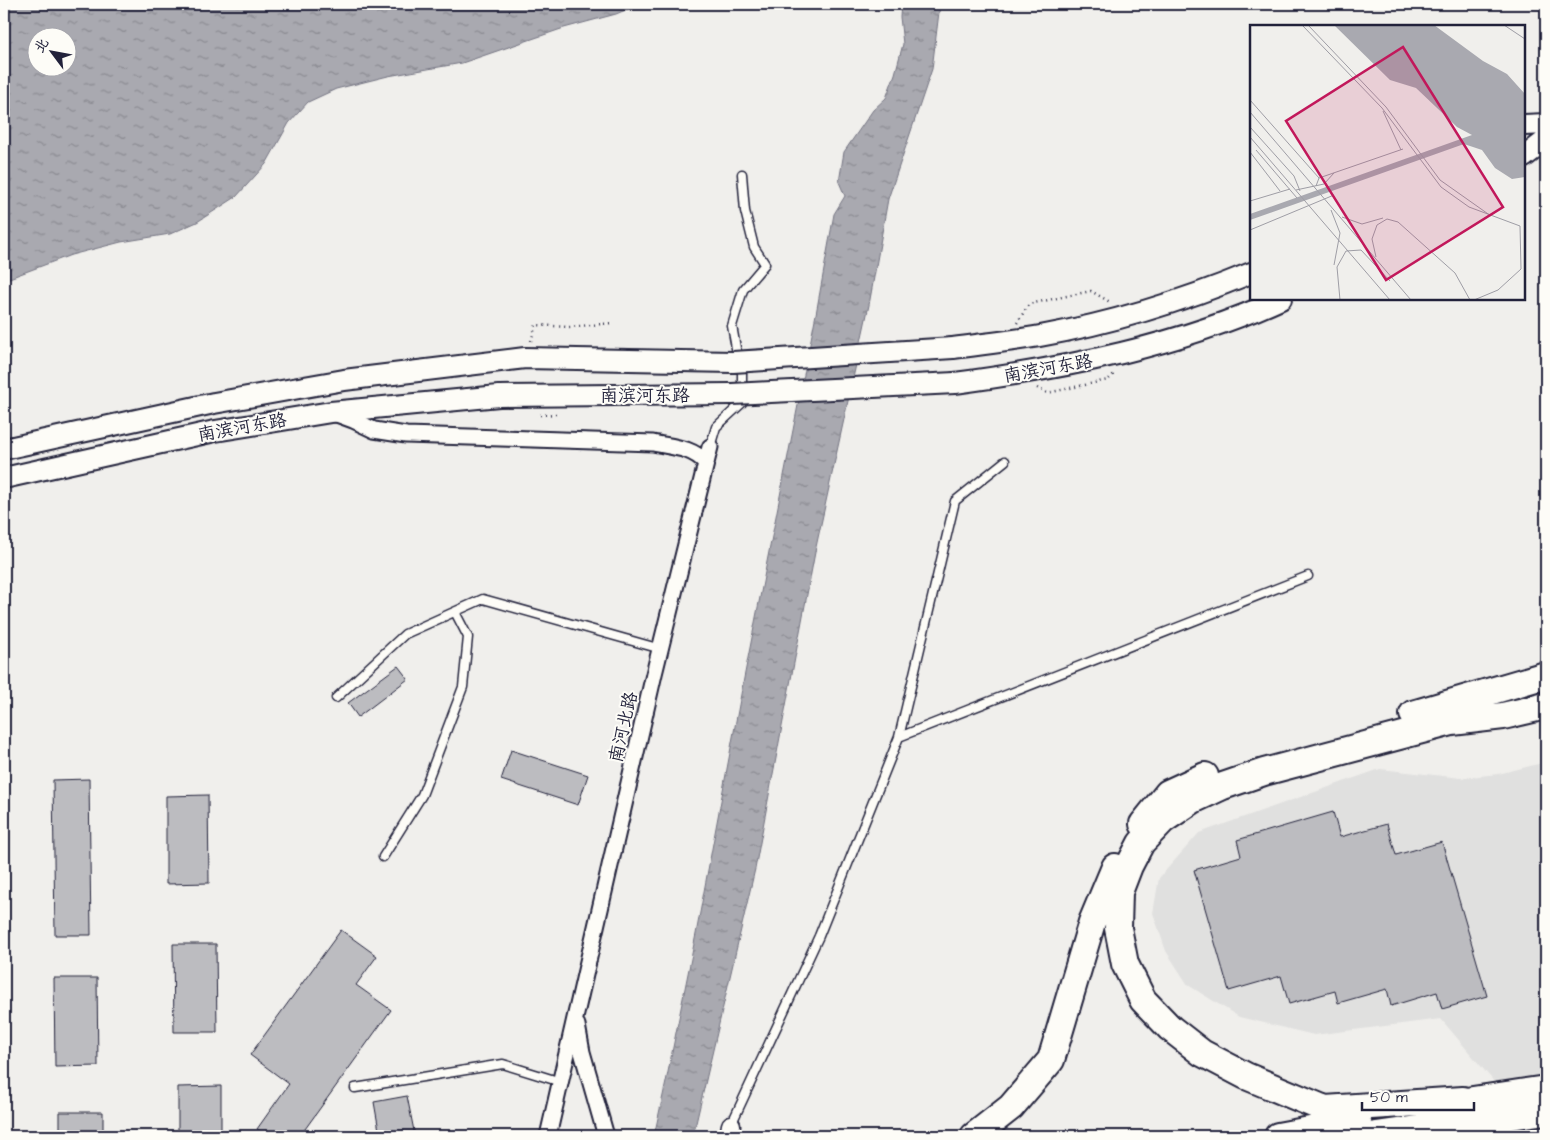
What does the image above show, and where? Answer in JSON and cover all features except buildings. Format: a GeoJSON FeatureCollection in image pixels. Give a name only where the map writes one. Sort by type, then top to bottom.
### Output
{"type":"FeatureCollection","features":[{"type":"Feature","properties":{"kind":"highway"},"geometry":{"type":"LineString","coordinates":[[974,1136],[1011,1108],[1051,1060],[1092,922],[1112,872],[1140,827],[1168,794],[1199,778],[1242,763],[1546,675]]}},
{"type":"Feature","properties":{"kind":"highway"},"geometry":{"type":"LineString","coordinates":[[1546,706],[1503,716],[1452,722],[1264,772],[1223,786],[1192,800],[1163,820],[1141,844],[1129,866],[1120,892],[1118,928],[1125,964],[1143,1000],[1170,1028],[1202,1053],[1246,1076],[1326,1109],[1464,1120],[1546,1120]]}},
{"type":"Feature","properties":{"kind":"highway"},"geometry":{"type":"LineString","coordinates":[[1369,1136],[1464,1120],[1546,1089]]}},
{"type":"Feature","properties":{"kind":"highway"},"geometry":{"type":"LineString","coordinates":[[1278,1136],[1546,1111]]}},
{"type":"Feature","properties":{"kind":"main road"},"geometry":{"type":"LineString","coordinates":[[1525,125],[1546,124]]}},
{"type":"Feature","properties":{"kind":"main road"},"geometry":{"type":"LineString","coordinates":[[1525,156],[1546,140]]}},
{"type":"Feature","properties":{"kind":"main road","name":"南滨河东路"},"geometry":{"type":"LineString","coordinates":[[4,450],[214,403],[344,380],[525,358],[733,362],[953,348],[1006,341],[1059,332],[1131,315],[1175,302],[1250,273]]}},
{"type":"Feature","properties":{"kind":"main road","name":"南滨河东路"},"geometry":{"type":"LineString","coordinates":[[4,478],[215,430],[331,412],[498,396],[732,394],[955,383],[1047,370],[1140,348],[1213,326],[1278,300]]}},
{"type":"Feature","properties":{"kind":"street"},"geometry":{"type":"LineString","coordinates":[[331,412],[374,430],[406,434],[653,444],[699,454],[706,463]]}},
{"type":"Feature","properties":{"kind":"street","name":"南河北路"},"geometry":{"type":"LineString","coordinates":[[548,1136],[710,447]]}},
{"type":"Feature","properties":{"kind":"street","name":"南河北路"},"geometry":{"type":"LineString","coordinates":[[576,1016],[577,1033],[606,1136]]}},
{"type":"Feature","properties":{"kind":"lane"},"geometry":{"type":"LineString","coordinates":[[710,447],[716,427],[742,403],[742,369],[732,326],[743,290],[765,264],[754,247],[745,211],[742,174]]}},
{"type":"Feature","properties":{"kind":"lane"},"geometry":{"type":"LineString","coordinates":[[730,1131],[819,936],[899,737],[955,500],[1005,460]]}},
{"type":"Feature","properties":{"kind":"lane"},"geometry":{"type":"LineString","coordinates":[[899,737],[1308,576]]}},
{"type":"Feature","properties":{"kind":"lane"},"geometry":{"type":"LineString","coordinates":[[336,698],[405,634],[483,599],[661,650]]}},
{"type":"Feature","properties":{"kind":"lane"},"geometry":{"type":"LineString","coordinates":[[383,858],[422,795],[463,687],[468,637],[455,612]]}},
{"type":"Feature","properties":{"kind":"lane"},"geometry":{"type":"LineString","coordinates":[[356,1088],[503,1064],[561,1082]]}},
{"type":"Feature","properties":{"kind":"path"},"geometry":{"type":"LineString","coordinates":[[1006,341],[1029,304],[1036,302],[1091,291],[1131,315]]}},
{"type":"Feature","properties":{"kind":"path"},"geometry":{"type":"LineString","coordinates":[[536,325],[569,327],[613,323]]}},
{"type":"Feature","properties":{"kind":"shaded area"},"geometry":{"type":"Polygon","coordinates":[[[1546,762],[1546,1133],[1535,1130],[1441,1019],[1314,1035],[1239,1017],[1188,985],[1166,951],[1153,913],[1159,878],[1199,833],[1380,769],[1461,778],[1498,774],[1546,762]]]}},
{"type":"Feature","properties":{"kind":"water"},"geometry":{"type":"Polygon","coordinates":[[[4,4],[640,4],[616,14],[564,28],[462,63],[388,76],[336,89],[308,102],[289,123],[266,164],[236,197],[197,222],[170,234],[121,242],[71,255],[4,280],[4,4]]]}},
{"type":"Feature","properties":{"kind":"water"},"geometry":{"type":"Polygon","coordinates":[[[901,4],[940,4],[932,69],[888,199],[869,305],[816,547],[755,869],[693,1136],[654,1136],[696,934],[834,214],[845,196],[839,182],[844,152],[873,110],[886,98],[903,44],[900,17],[901,4]]]}}]}
